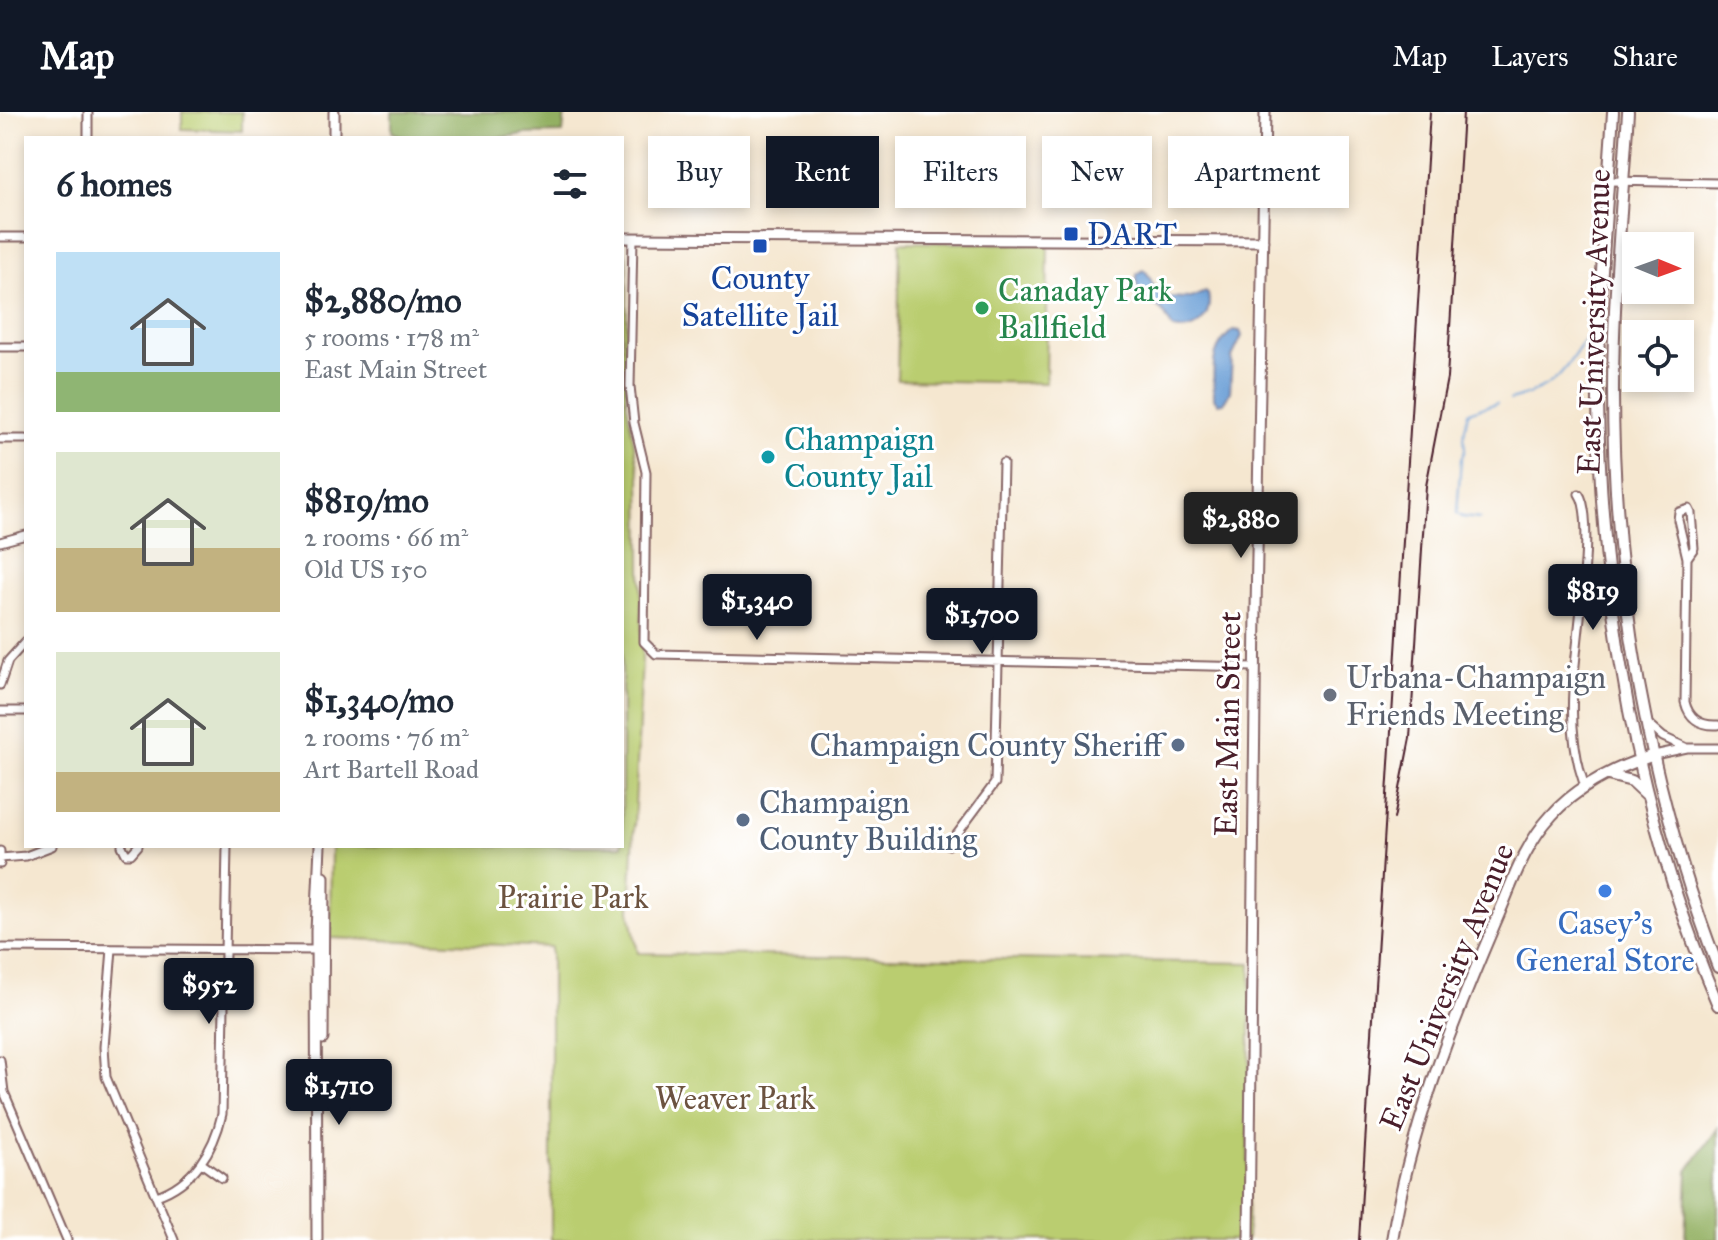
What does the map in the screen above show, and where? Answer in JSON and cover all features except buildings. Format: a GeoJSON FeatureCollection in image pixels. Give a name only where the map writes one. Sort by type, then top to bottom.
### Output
{"type":"FeatureCollection","features":[{"type":"Feature","properties":{"kind":"main road"},"geometry":{"type":"LineString","coordinates":[[331,112],[331,136]]}},
{"type":"Feature","properties":{"kind":"main road","name":"East Main Street"},"geometry":{"type":"LineString","coordinates":[[1249,1240],[1265,112]]}},
{"type":"Feature","properties":{"kind":"main road","name":"East University Avenue"},"geometry":{"type":"LineString","coordinates":[[1613,112],[1599,353],[1600,463],[1614,619],[1640,759]]}},
{"type":"Feature","properties":{"kind":"main road","name":"East University Avenue"},"geometry":{"type":"LineString","coordinates":[[1392,1240],[1408,1159],[1423,1108],[1459,1010],[1517,872],[1539,830],[1561,805],[1585,787],[1654,755],[1626,599],[1615,476],[1613,354],[1628,112]]}},
{"type":"Feature","properties":{"kind":"main road"},"geometry":{"type":"LineString","coordinates":[[624,238],[1263,241]]}},
{"type":"Feature","properties":{"kind":"main road"},"geometry":{"type":"LineString","coordinates":[[1654,755],[1682,861],[1718,967]]}},
{"type":"Feature","properties":{"kind":"main road"},"geometry":{"type":"LineString","coordinates":[[1640,759],[1677,894],[1718,1005]]}},
{"type":"Feature","properties":{"kind":"main road"},"geometry":{"type":"LineString","coordinates":[[1608,775],[1632,781],[1650,797]]}},
{"type":"Feature","properties":{"kind":"main road"},"geometry":{"type":"LineString","coordinates":[[319,1240],[322,848]]}},
{"type":"Feature","properties":{"kind":"street"},"geometry":{"type":"LineString","coordinates":[[88,112],[88,136]]}},
{"type":"Feature","properties":{"kind":"street"},"geometry":{"type":"LineString","coordinates":[[1609,181],[1718,183]]}},
{"type":"Feature","properties":{"kind":"street"},"geometry":{"type":"LineString","coordinates":[[0,237],[24,237]]}},
{"type":"Feature","properties":{"kind":"street"},"geometry":{"type":"LineString","coordinates":[[633,238],[630,386],[634,423],[646,472],[643,628],[646,646],[661,655],[1255,667]]}},
{"type":"Feature","properties":{"kind":"street"},"geometry":{"type":"LineString","coordinates":[[0,347],[24,347]]}},
{"type":"Feature","properties":{"kind":"street"},"geometry":{"type":"LineString","coordinates":[[0,439],[24,439]]}},
{"type":"Feature","properties":{"kind":"street"},"geometry":{"type":"LineString","coordinates":[[949,845],[995,783],[1003,463]]}},
{"type":"Feature","properties":{"kind":"street"},"geometry":{"type":"LineString","coordinates":[[1579,494],[1585,507],[1585,548],[1574,661],[1573,715],[1577,764],[1585,787]]}},
{"type":"Feature","properties":{"kind":"street"},"geometry":{"type":"LineString","coordinates":[[1687,558],[1694,548],[1691,513],[1689,509],[1684,509],[1679,512],[1678,520],[1687,558],[1685,702],[1694,719],[1706,725],[1718,725]]}},
{"type":"Feature","properties":{"kind":"street"},"geometry":{"type":"LineString","coordinates":[[0,542],[24,536]]}},
{"type":"Feature","properties":{"kind":"street"},"geometry":{"type":"LineString","coordinates":[[0,685],[8,661],[24,643]]}},
{"type":"Feature","properties":{"kind":"street"},"geometry":{"type":"LineString","coordinates":[[0,711],[24,711]]}},
{"type":"Feature","properties":{"kind":"street"},"geometry":{"type":"LineString","coordinates":[[1647,723],[1663,737],[1687,748]]}},
{"type":"Feature","properties":{"kind":"street"},"geometry":{"type":"LineString","coordinates":[[1654,755],[1687,748],[1718,748]]}},
{"type":"Feature","properties":{"kind":"street"},"geometry":{"type":"LineString","coordinates":[[0,851],[0,861],[47,848]]}},
{"type":"Feature","properties":{"kind":"street"},"geometry":{"type":"LineString","coordinates":[[156,1196],[173,1189],[201,1163],[218,1130],[224,1103],[227,848]]}},
{"type":"Feature","properties":{"kind":"street"},"geometry":{"type":"LineString","coordinates":[[0,948],[321,950]]}},
{"type":"Feature","properties":{"kind":"street"},"geometry":{"type":"LineString","coordinates":[[112,949],[104,1047],[106,1077],[174,1240]]}},
{"type":"Feature","properties":{"kind":"street"},"geometry":{"type":"LineString","coordinates":[[0,1060],[4,1092],[67,1240]]}},
{"type":"Feature","properties":{"kind":"street"},"geometry":{"type":"LineString","coordinates":[[201,1163],[222,1178]]}},
{"type":"Feature","properties":{"kind":"green space"},"geometry":{"type":"Polygon","coordinates":[[[182,112],[242,112],[242,131],[182,129],[182,112]]]}},
{"type":"Feature","properties":{"kind":"green space"},"geometry":{"type":"Polygon","coordinates":[[[392,112],[565,112],[563,133],[401,136],[392,132],[392,112]]]}},
{"type":"Feature","properties":{"kind":"green space"},"geometry":{"type":"Polygon","coordinates":[[[900,242],[1048,244],[1046,383],[897,380],[900,242]]]}},
{"type":"Feature","properties":{"kind":"green space","name":"Weaver Park"},"geometry":{"type":"Polygon","coordinates":[[[624,252],[627,276],[626,400],[640,478],[642,659],[630,911],[638,953],[1251,963],[1247,1240],[551,1240],[551,947],[330,938],[331,848],[624,848],[624,252]]]}},
{"type":"Feature","properties":{"kind":"green space"},"geometry":{"type":"Polygon","coordinates":[[[1718,1128],[1718,1240],[1685,1240],[1688,1171],[1718,1128]]]}},
{"type":"Feature","properties":{"kind":"water"},"geometry":{"type":"Polygon","coordinates":[[[1144,270],[1162,297],[1191,298],[1205,292],[1208,294],[1208,309],[1201,322],[1189,329],[1173,329],[1162,311],[1140,295],[1137,274],[1144,270]]]}},
{"type":"Feature","properties":{"kind":"water"},"geometry":{"type":"Polygon","coordinates":[[[1233,330],[1240,331],[1242,336],[1232,357],[1230,392],[1223,403],[1218,404],[1214,398],[1214,361],[1219,345],[1233,330]]]}},
{"type":"Feature","properties":{"kind":"waterway"},"geometry":{"type":"LineString","coordinates":[[1510,400],[1548,385],[1570,362],[1586,338]]}},
{"type":"Feature","properties":{"kind":"waterway"},"geometry":{"type":"LineString","coordinates":[[1480,519],[1462,517],[1457,513],[1461,459],[1465,450],[1464,434],[1468,412],[1497,403]]}},
{"type":"Feature","properties":{"kind":"railway"},"geometry":{"type":"LineString","coordinates":[[1359,1240],[1430,112]]}},
{"type":"Feature","properties":{"kind":"railway"},"geometry":{"type":"LineString","coordinates":[[1394,819],[1410,738],[1426,486],[1447,378],[1463,112]]}},
{"type":"Feature","properties":{"kind":"place","name":"DART"},"geometry":{"type":"Point","coordinates":[1071,234]}},
{"type":"Feature","properties":{"kind":"place","name":"County Satellite Jail"},"geometry":{"type":"Point","coordinates":[760,246]}},
{"type":"Feature","properties":{"kind":"place","name":"Canaday Park Ballfield"},"geometry":{"type":"Point","coordinates":[982,308]}},
{"type":"Feature","properties":{"kind":"place","name":"Champaign County Jail"},"geometry":{"type":"Point","coordinates":[768,457]}},
{"type":"Feature","properties":{"kind":"place","name":"Urbana-Champaign Friends Meeting"},"geometry":{"type":"Point","coordinates":[1330,695]}},
{"type":"Feature","properties":{"kind":"place","name":"Champaign County Sheriff"},"geometry":{"type":"Point","coordinates":[1178,745]}},
{"type":"Feature","properties":{"kind":"place","name":"Champaign County Building"},"geometry":{"type":"Point","coordinates":[743,820]}},
{"type":"Feature","properties":{"kind":"place","name":"Casey's General Store"},"geometry":{"type":"Point","coordinates":[1605,891]}},
{"type":"Feature","properties":{"kind":"park label","name":"Prairie Park"},"geometry":{"type":"Point","coordinates":[573,897]}}]}
